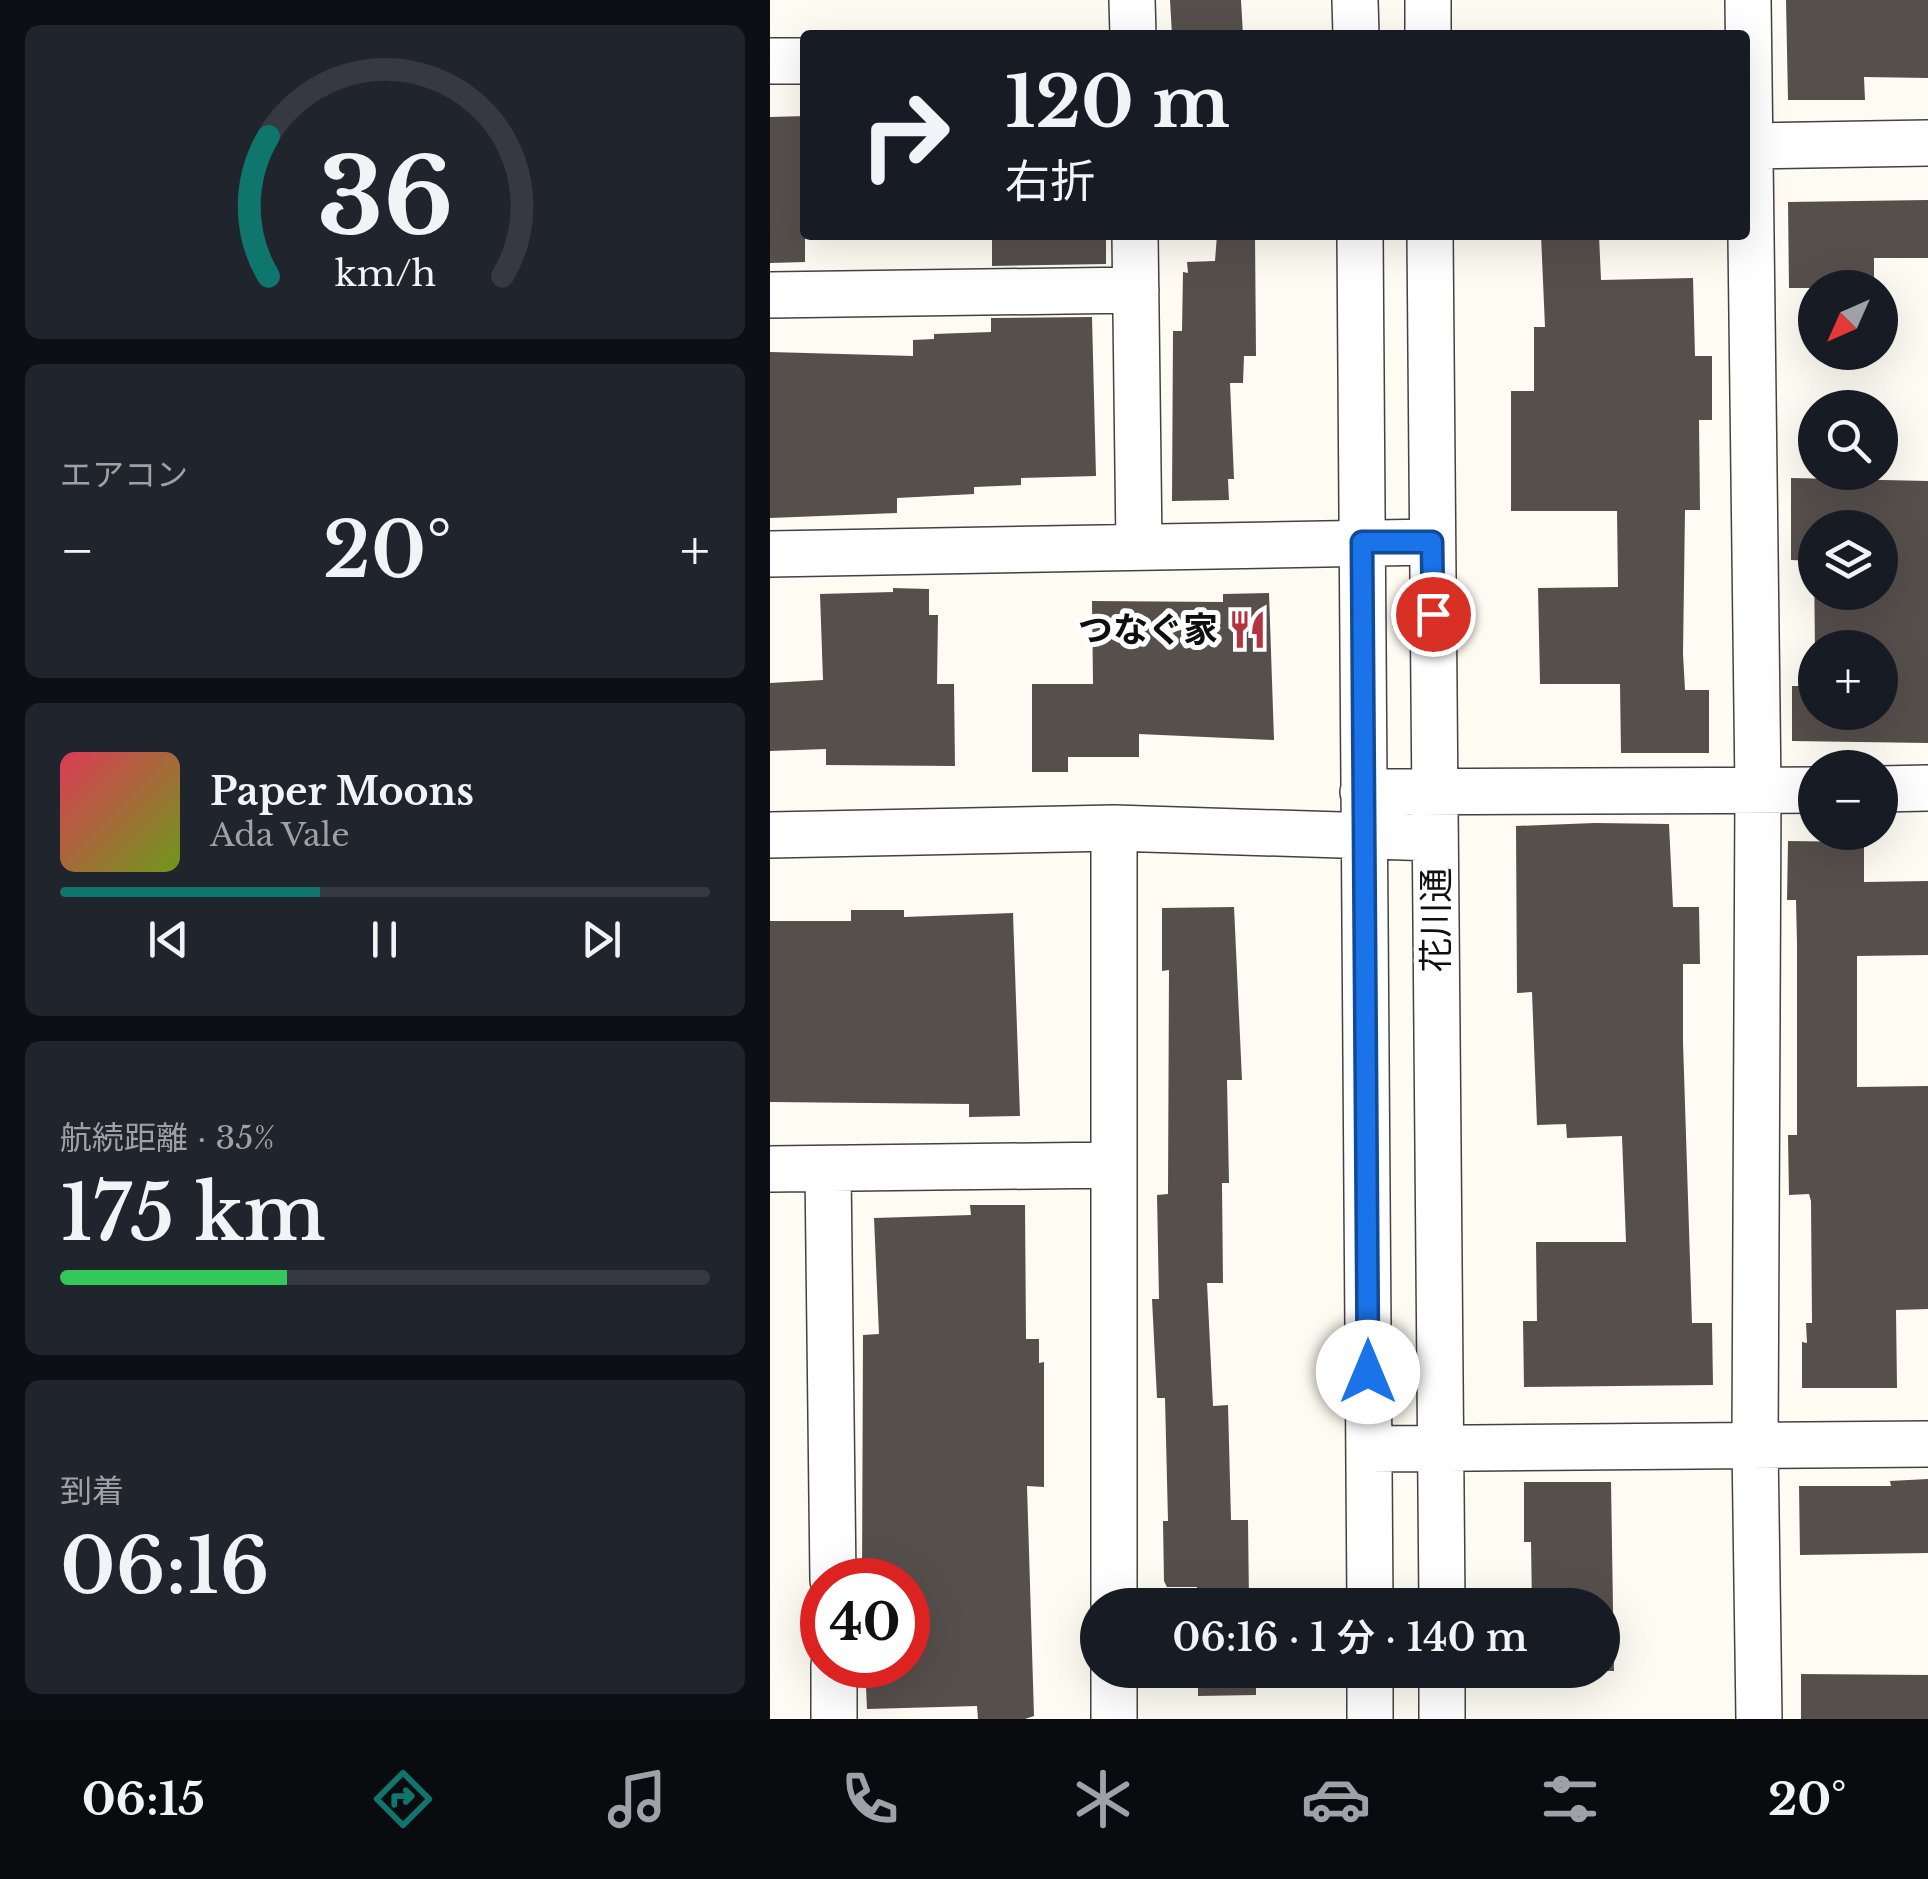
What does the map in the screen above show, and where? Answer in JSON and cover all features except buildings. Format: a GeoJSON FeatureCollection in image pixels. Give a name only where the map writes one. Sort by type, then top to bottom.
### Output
{"type":"FeatureCollection","features":[{"type":"Feature","properties":{"kind":"street"},"geometry":{"type":"LineString","coordinates":[[1132,0],[1133,30]]}},
{"type":"Feature","properties":{"kind":"street"},"geometry":{"type":"LineString","coordinates":[[1355,0],[1356,30]]}},
{"type":"Feature","properties":{"kind":"street"},"geometry":{"type":"LineString","coordinates":[[1428,0],[1428,30]]}},
{"type":"Feature","properties":{"kind":"street"},"geometry":{"type":"LineString","coordinates":[[1748,0],[1748,30]]}},
{"type":"Feature","properties":{"kind":"street"},"geometry":{"type":"LineString","coordinates":[[770,62],[800,60]]}},
{"type":"Feature","properties":{"kind":"street"},"geometry":{"type":"LineString","coordinates":[[1750,146],[1928,143]]}},
{"type":"Feature","properties":{"kind":"street"},"geometry":{"type":"LineString","coordinates":[[1135,240],[1139,547]]}},
{"type":"Feature","properties":{"kind":"street","name":"花川通"},"geometry":{"type":"LineString","coordinates":[[1360,240],[1370,1588]]}},
{"type":"Feature","properties":{"kind":"street","name":"花川通"},"geometry":{"type":"LineString","coordinates":[[1430,240],[1442,1588]]}},
{"type":"Feature","properties":{"kind":"street"},"geometry":{"type":"LineString","coordinates":[[1749,240],[1758,790],[1755,1445],[1759,1719]]}},
{"type":"Feature","properties":{"kind":"street"},"geometry":{"type":"LineString","coordinates":[[770,295],[1136,290]]}},
{"type":"Feature","properties":{"kind":"street"},"geometry":{"type":"LineString","coordinates":[[770,554],[1432,542]]}},
{"type":"Feature","properties":{"kind":"street"},"geometry":{"type":"LineString","coordinates":[[1898,788],[1928,788]]}},
{"type":"Feature","properties":{"kind":"street"},"geometry":{"type":"LineString","coordinates":[[770,835],[1114,828],[1364,814],[1434,794],[1798,790]]}},
{"type":"Feature","properties":{"kind":"street"},"geometry":{"type":"LineString","coordinates":[[1364,814],[1435,838]]}},
{"type":"Feature","properties":{"kind":"street"},"geometry":{"type":"LineString","coordinates":[[1114,828],[1114,1588]]}},
{"type":"Feature","properties":{"kind":"street"},"geometry":{"type":"LineString","coordinates":[[770,1169],[1114,1165]]}},
{"type":"Feature","properties":{"kind":"street"},"geometry":{"type":"LineString","coordinates":[[828,1170],[832,1558]]}},
{"type":"Feature","properties":{"kind":"street"},"geometry":{"type":"LineString","coordinates":[[1369,1449],[1928,1444]]}},
{"type":"Feature","properties":{"kind":"street"},"geometry":{"type":"LineString","coordinates":[[834,1688],[834,1719]]}},
{"type":"Feature","properties":{"kind":"street"},"geometry":{"type":"LineString","coordinates":[[1114,1688],[1114,1719]]}},
{"type":"Feature","properties":{"kind":"street"},"geometry":{"type":"LineString","coordinates":[[1370,1688],[1370,1719]]}},
{"type":"Feature","properties":{"kind":"street"},"geometry":{"type":"LineString","coordinates":[[1442,1688],[1442,1719]]}},
{"type":"Feature","properties":{"kind":"place","name":"つなぐ家"},"geometry":{"type":"Point","coordinates":[1248,630]}},
{"type":"Feature","properties":{"kind":"route"},"geometry":{"type":"LineString","coordinates":[[1368,1372],[1362,542],[1432,542],[1433,614]]}}]}
